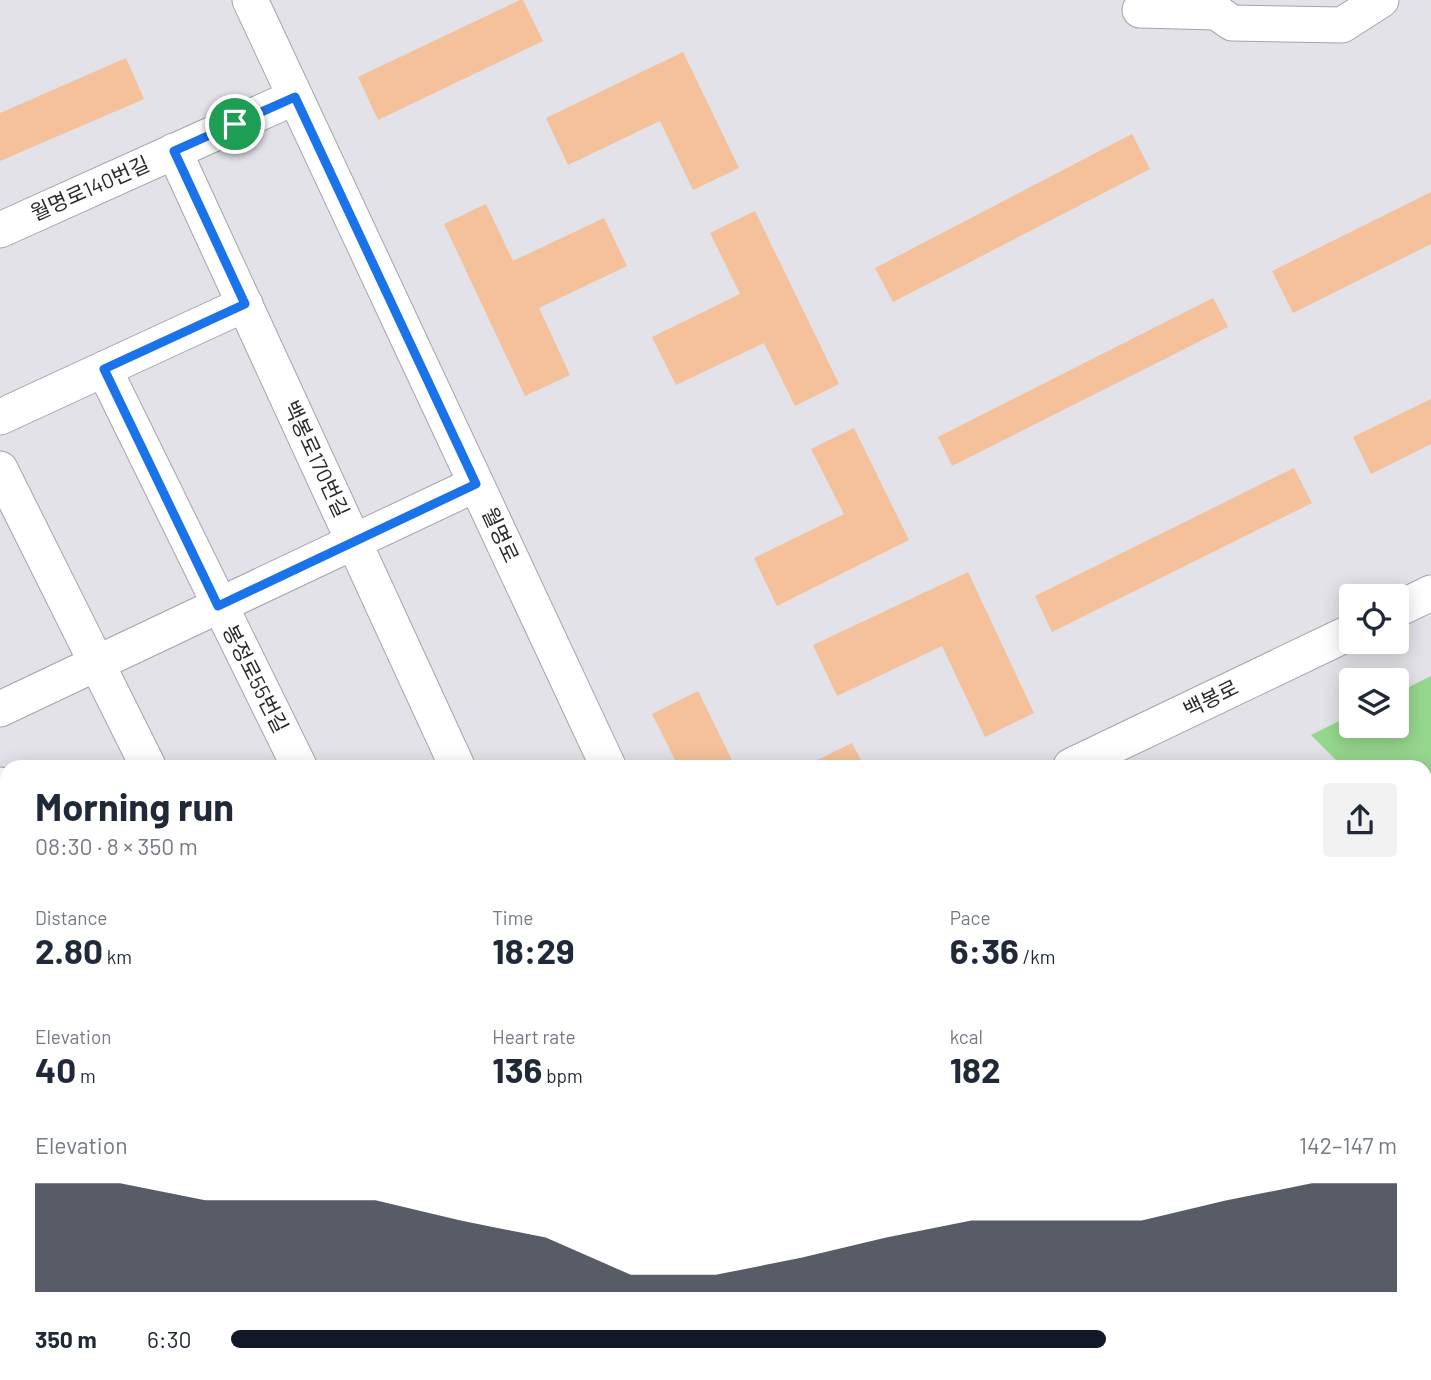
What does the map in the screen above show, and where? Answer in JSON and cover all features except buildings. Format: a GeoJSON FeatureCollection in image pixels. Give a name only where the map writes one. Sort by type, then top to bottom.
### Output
{"type":"FeatureCollection","features":[{"type":"Feature","properties":{"kind":"street","name":"월명로"},"geometry":{"type":"LineString","coordinates":[[250,0],[605,760]]}},
{"type":"Feature","properties":{"kind":"street"},"geometry":{"type":"LineString","coordinates":[[1140,10],[1208,6],[1232,23],[1342,25],[1381,0]]}},
{"type":"Feature","properties":{"kind":"street","name":"월명로140번길"},"geometry":{"type":"LineString","coordinates":[[0,230],[295,97]]}},
{"type":"Feature","properties":{"kind":"street","name":"백봉로170번길"},"geometry":{"type":"LineString","coordinates":[[174,151],[454,760]]}},
{"type":"Feature","properties":{"kind":"street"},"geometry":{"type":"LineString","coordinates":[[0,417],[245,304]]}},
{"type":"Feature","properties":{"kind":"street","name":"봉정로55번길"},"geometry":{"type":"LineString","coordinates":[[104,369],[295,760]]}},
{"type":"Feature","properties":{"kind":"street"},"geometry":{"type":"LineString","coordinates":[[0,470],[145,760]]}},
{"type":"Feature","properties":{"kind":"street","name":"봉정로55번길"},"geometry":{"type":"LineString","coordinates":[[0,709],[476,484]]}},
{"type":"Feature","properties":{"kind":"street"},"geometry":{"type":"LineString","coordinates":[[1409,604],[1431,593]]}},
{"type":"Feature","properties":{"kind":"street","name":"백봉로"},"geometry":{"type":"LineString","coordinates":[[1084,760],[1339,638]]}},
{"type":"Feature","properties":{"kind":"green space"},"geometry":{"type":"Polygon","coordinates":[[[1431,676],[1431,760],[1336,760],[1311,735],[1339,721],[1339,738],[1409,738],[1409,687],[1431,676]]]}},
{"type":"Feature","properties":{"kind":"route"},"geometry":{"type":"LineString","coordinates":[[295,97],[476,484],[218,606],[104,369],[245,304],[174,151],[235,124],[295,97]]}}]}
